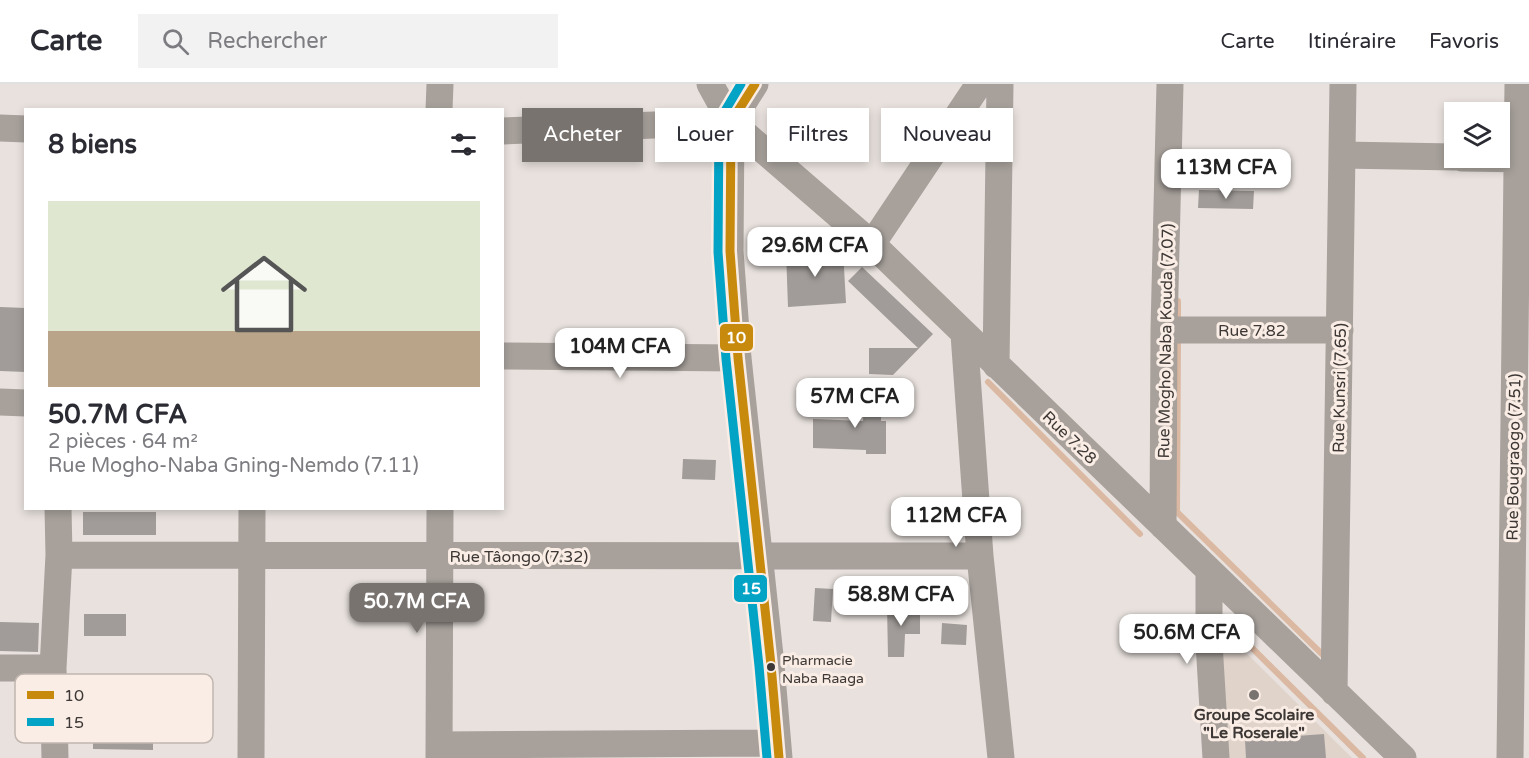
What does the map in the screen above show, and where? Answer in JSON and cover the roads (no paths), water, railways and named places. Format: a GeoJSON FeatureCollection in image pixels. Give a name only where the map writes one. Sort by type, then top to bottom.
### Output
{"type":"FeatureCollection","features":[{"type":"Feature","properties":{"kind":"street"},"geometry":{"type":"LineString","coordinates":[[440,84],[440,108]]}},
{"type":"Feature","properties":{"kind":"street"},"geometry":{"type":"LineString","coordinates":[[711,84],[724,108]]}},
{"type":"Feature","properties":{"kind":"street"},"geometry":{"type":"LineString","coordinates":[[740,108],[755,84]]}},
{"type":"Feature","properties":{"kind":"street"},"geometry":{"type":"LineString","coordinates":[[872,244],[980,84]]}},
{"type":"Feature","properties":{"kind":"street"},"geometry":{"type":"LineString","coordinates":[[996,365],[1000,84]]}},
{"type":"Feature","properties":{"kind":"street","name":"Rue Mogho Naba Kouda (7.07)"},"geometry":{"type":"LineString","coordinates":[[1163,526],[1164,330],[1170,84]]}},
{"type":"Feature","properties":{"kind":"street","name":"Rue Kunsri (7.65)"},"geometry":{"type":"LineString","coordinates":[[1334,692],[1343,84]]}},
{"type":"Feature","properties":{"kind":"street","name":"Rue Bougraogo (7.51)"},"geometry":{"type":"LineString","coordinates":[[1510,758],[1522,350],[1523,159],[1518,84]]}},
{"type":"Feature","properties":{"kind":"street"},"geometry":{"type":"LineString","coordinates":[[504,131],[655,125]]}},
{"type":"Feature","properties":{"kind":"street"},"geometry":{"type":"LineString","coordinates":[[0,128],[24,129]]}},
{"type":"Feature","properties":{"kind":"street","name":"Rue 7.28"},"geometry":{"type":"LineString","coordinates":[[755,143],[872,244],[1403,758]]}},
{"type":"Feature","properties":{"kind":"street"},"geometry":{"type":"LineString","coordinates":[[1342,155],[1444,157]]}},
{"type":"Feature","properties":{"kind":"street"},"geometry":{"type":"LineString","coordinates":[[440,510],[439,752],[778,750],[738,358],[730,251],[731,162]]}},
{"type":"Feature","properties":{"kind":"street","name":"Rue 7.82"},"geometry":{"type":"LineString","coordinates":[[1164,330],[1340,330]]}},
{"type":"Feature","properties":{"kind":"street"},"geometry":{"type":"LineString","coordinates":[[964,334],[980,556],[1001,758]]}},
{"type":"Feature","properties":{"kind":"street"},"geometry":{"type":"LineString","coordinates":[[504,356],[738,358]]}},
{"type":"Feature","properties":{"kind":"street"},"geometry":{"type":"LineString","coordinates":[[0,402],[24,403]]}},
{"type":"Feature","properties":{"kind":"street"},"geometry":{"type":"LineString","coordinates":[[53,674],[59,555],[58,510]]}},
{"type":"Feature","properties":{"kind":"street"},"geometry":{"type":"LineString","coordinates":[[251,758],[252,510]]}},
{"type":"Feature","properties":{"kind":"street","name":"Rue Tâongo (7.32)"},"geometry":{"type":"LineString","coordinates":[[59,555],[980,556]]}},
{"type":"Feature","properties":{"kind":"street"},"geometry":{"type":"LineString","coordinates":[[1209,571],[1209,643],[1216,758]]}},
{"type":"Feature","properties":{"kind":"street"},"geometry":{"type":"LineString","coordinates":[[0,668],[53,668]]}},
{"type":"Feature","properties":{"kind":"street"},"geometry":{"type":"LineString","coordinates":[[55,743],[55,758]]}},
{"type":"Feature","properties":{"kind":"waterway"},"geometry":{"type":"LineString","coordinates":[[1178,301],[1178,323]]}},
{"type":"Feature","properties":{"kind":"waterway"},"geometry":{"type":"LineString","coordinates":[[1178,337],[1177,512],[1325,657]]}},
{"type":"Feature","properties":{"kind":"waterway"},"geometry":{"type":"LineString","coordinates":[[988,382],[1140,534]]}},
{"type":"Feature","properties":{"kind":"waterway"},"geometry":{"type":"LineString","coordinates":[[1227,623],[1363,758]]}},
{"type":"Feature","properties":{"kind":"place","name":"Pharmacie Naba Raaga"},"geometry":{"type":"Point","coordinates":[771,667]}},
{"type":"Feature","properties":{"kind":"place","name":"Groupe Scolaire \"Le Roserale\""},"geometry":{"type":"Point","coordinates":[1254,695]}}]}
